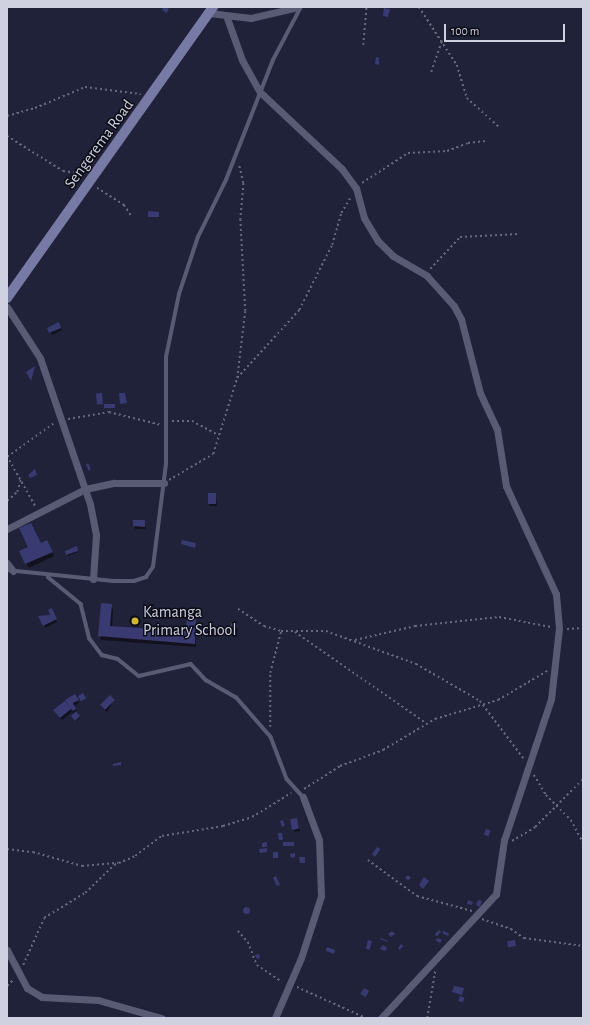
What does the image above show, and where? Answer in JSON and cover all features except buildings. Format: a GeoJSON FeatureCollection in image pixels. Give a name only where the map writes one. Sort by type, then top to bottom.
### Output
{"type":"FeatureCollection","features":[{"type":"Feature","properties":{"kind":"main road","name":"Sengerema Road"},"geometry":{"type":"LineString","coordinates":[[7,298],[91,179],[154,95],[211,10]]}},
{"type":"Feature","properties":{"kind":"street"},"geometry":{"type":"LineString","coordinates":[[211,10],[226,18],[264,17],[298,7]]}},
{"type":"Feature","properties":{"kind":"street"},"geometry":{"type":"LineString","coordinates":[[226,18],[242,60],[260,92],[284,117],[323,150],[356,188],[371,232],[393,256],[427,276],[461,319],[480,393],[497,429],[506,486],[548,570],[556,594],[559,628],[557,664],[548,710],[528,764],[502,848],[496,894],[381,1018]]}},
{"type":"Feature","properties":{"kind":"street"},"geometry":{"type":"LineString","coordinates":[[7,307],[40,358],[60,421],[85,489],[96,535],[93,579]]}},
{"type":"Feature","properties":{"kind":"street"},"geometry":{"type":"LineString","coordinates":[[7,530],[85,489],[114,483],[164,483]]}},
{"type":"Feature","properties":{"kind":"street"},"geometry":{"type":"LineString","coordinates":[[7,563],[10,571]]}},
{"type":"Feature","properties":{"kind":"street"},"geometry":{"type":"LineString","coordinates":[[274,1018],[290,984],[321,896],[319,840],[298,793]]}},
{"type":"Feature","properties":{"kind":"street"},"geometry":{"type":"LineString","coordinates":[[7,950],[18,974],[27,988],[42,997],[98,1000],[161,1018]]}},
{"type":"Feature","properties":{"kind":"lane"},"geometry":{"type":"LineString","coordinates":[[10,571],[48,577],[134,581],[146,577],[153,567],[164,483],[166,357],[179,294],[198,238],[236,155],[283,37],[301,7]]}},
{"type":"Feature","properties":{"kind":"lane"},"geometry":{"type":"LineString","coordinates":[[48,577],[81,604],[90,639],[102,655],[118,658],[139,676],[191,664],[206,680],[236,697],[271,737],[298,793]]}},
{"type":"Feature","properties":{"kind":"path"},"geometry":{"type":"LineString","coordinates":[[363,45],[366,7]]}},
{"type":"Feature","properties":{"kind":"path"},"geometry":{"type":"LineString","coordinates":[[419,7],[461,71],[467,98],[500,127]]}},
{"type":"Feature","properties":{"kind":"path"},"geometry":{"type":"LineString","coordinates":[[431,72],[442,40]]}},
{"type":"Feature","properties":{"kind":"path"},"geometry":{"type":"LineString","coordinates":[[7,116],[89,86],[154,95]]}},
{"type":"Feature","properties":{"kind":"path"},"geometry":{"type":"LineString","coordinates":[[7,136],[63,171],[91,179],[124,205],[132,217]]}},
{"type":"Feature","properties":{"kind":"path"},"geometry":{"type":"LineString","coordinates":[[237,378],[299,310],[332,245],[341,213],[356,188],[398,156],[485,141]]}},
{"type":"Feature","properties":{"kind":"path"},"geometry":{"type":"LineString","coordinates":[[164,483],[213,454],[218,434],[237,378],[244,311],[240,220],[243,183],[236,155]]}},
{"type":"Feature","properties":{"kind":"path"},"geometry":{"type":"LineString","coordinates":[[427,276],[442,252],[460,237],[518,234]]}},
{"type":"Feature","properties":{"kind":"path"},"geometry":{"type":"LineString","coordinates":[[40,512],[7,457],[60,421],[109,412],[164,425],[186,419],[218,434]]}},
{"type":"Feature","properties":{"kind":"path"},"geometry":{"type":"LineString","coordinates":[[7,501],[17,492],[21,479]]}},
{"type":"Feature","properties":{"kind":"path"},"geometry":{"type":"LineString","coordinates":[[238,609],[264,626],[281,631],[326,631],[416,664],[484,706],[528,764],[556,805],[571,820],[583,842]]}},
{"type":"Feature","properties":{"kind":"path"},"geometry":{"type":"LineString","coordinates":[[353,640],[415,626],[499,617],[559,628],[583,628]]}},
{"type":"Feature","properties":{"kind":"path"},"geometry":{"type":"LineString","coordinates":[[271,737],[270,673],[281,631]]}},
{"type":"Feature","properties":{"kind":"path"},"geometry":{"type":"LineString","coordinates":[[295,632],[426,723]]}},
{"type":"Feature","properties":{"kind":"path"},"geometry":{"type":"LineString","coordinates":[[7,986],[18,974],[44,918],[85,893],[119,863],[135,856],[162,836],[223,826],[252,817],[298,793],[340,766],[383,750],[426,723],[484,706],[511,694],[557,664]]}},
{"type":"Feature","properties":{"kind":"path"},"geometry":{"type":"LineString","coordinates":[[502,848],[535,827],[583,779]]}},
{"type":"Feature","properties":{"kind":"path"},"geometry":{"type":"LineString","coordinates":[[7,850],[33,852],[82,866],[119,863]]}},
{"type":"Feature","properties":{"kind":"path"},"geometry":{"type":"LineString","coordinates":[[368,860],[417,896],[432,902],[457,904],[477,914],[489,924],[511,929],[524,938],[583,946]]}},
{"type":"Feature","properties":{"kind":"path"},"geometry":{"type":"LineString","coordinates":[[238,931],[248,942],[257,965],[273,978],[290,984],[366,1018]]}},
{"type":"Feature","properties":{"kind":"path"},"geometry":{"type":"LineString","coordinates":[[427,1018],[437,958]]}},
{"type":"Feature","properties":{"kind":"place","name":"Kamanga Primary School"},"geometry":{"type":"Point","coordinates":[135,621]}}]}
